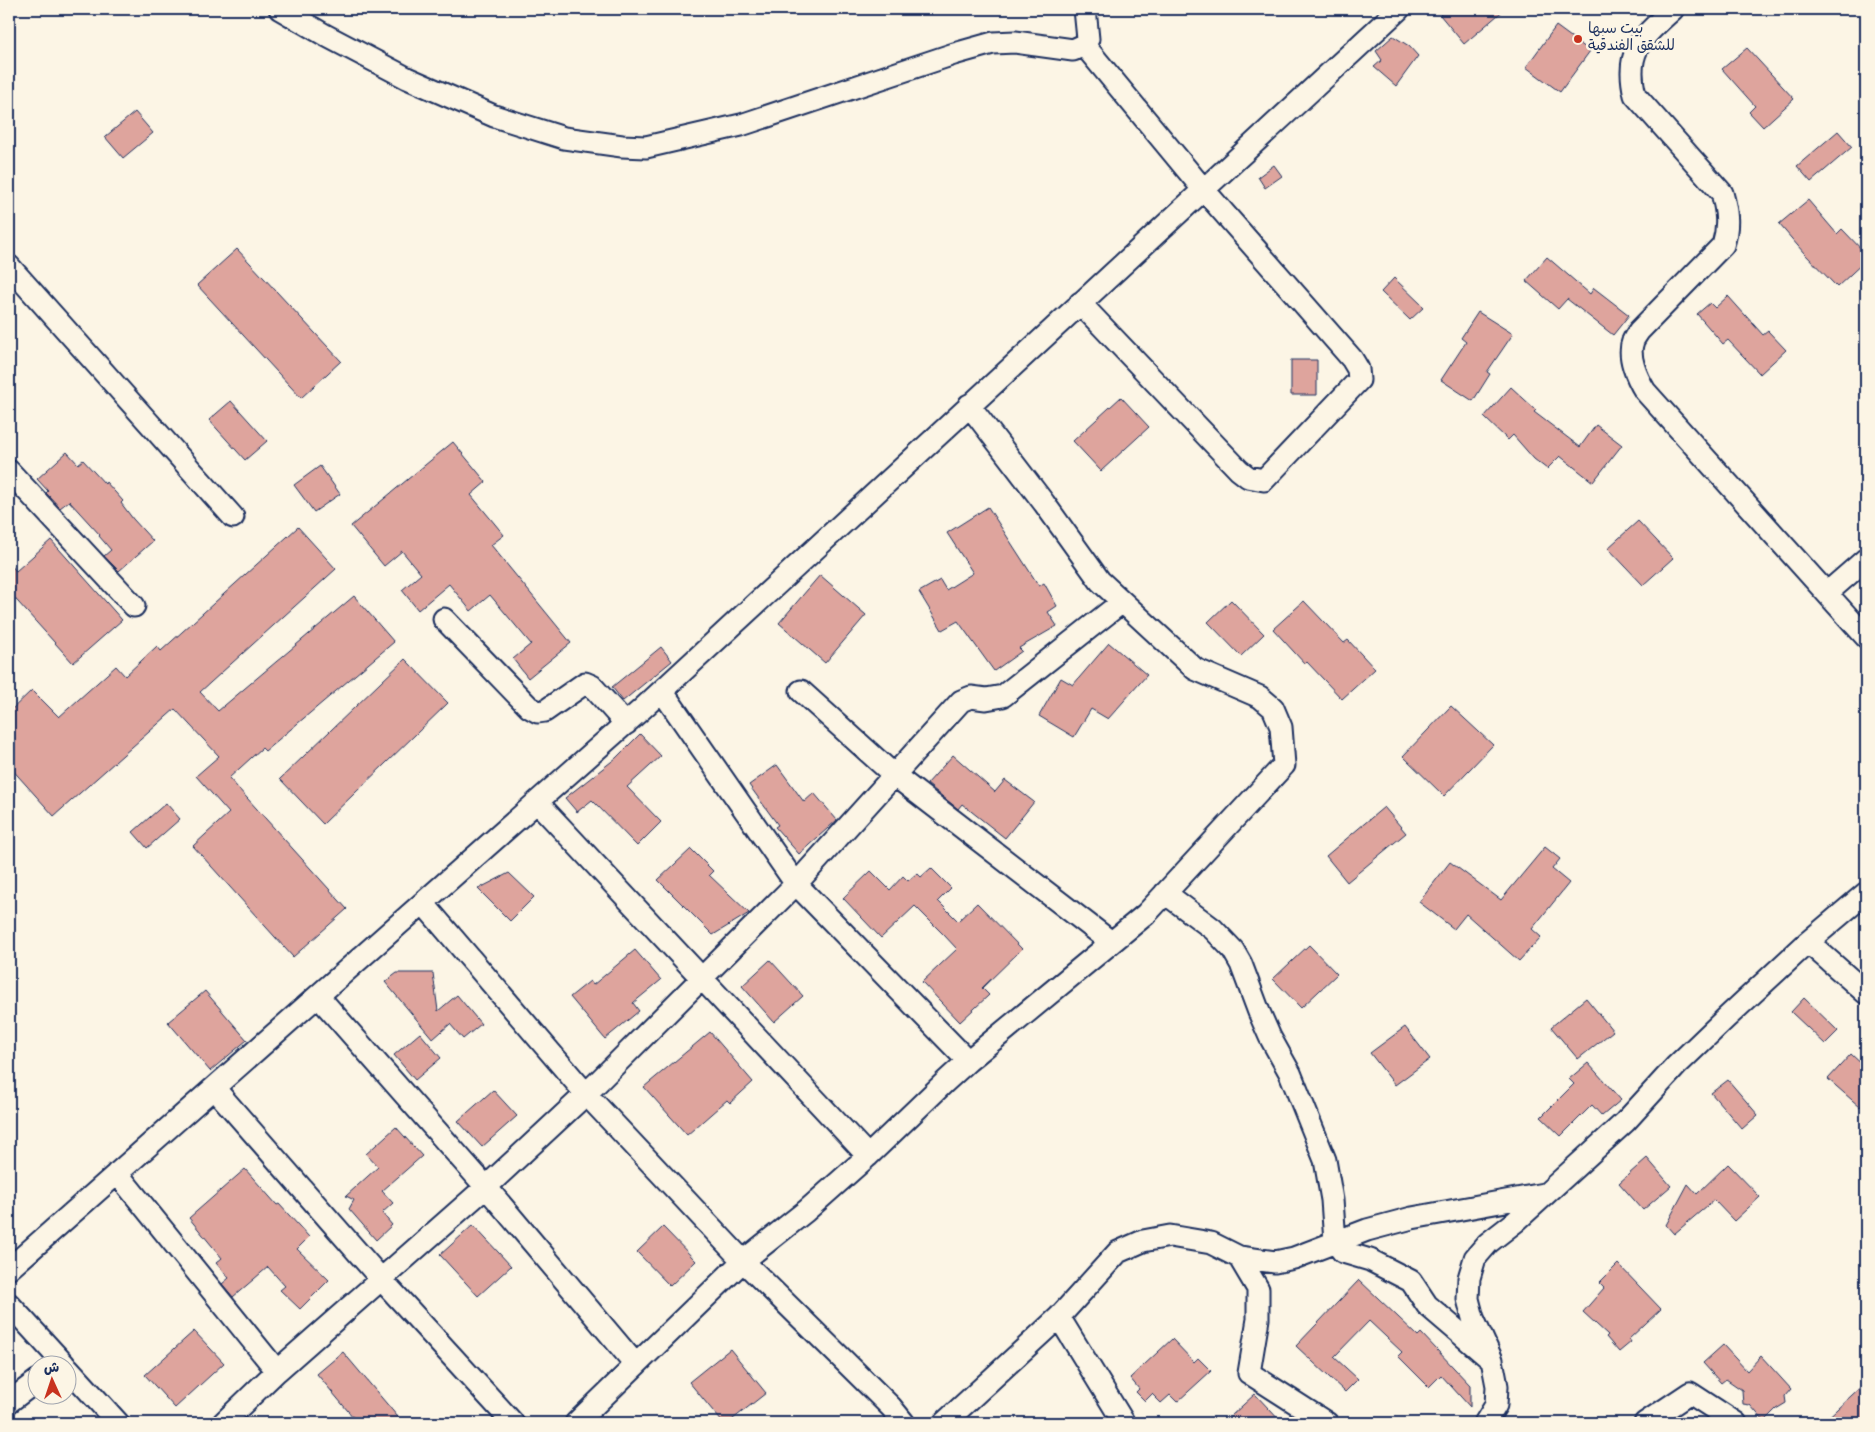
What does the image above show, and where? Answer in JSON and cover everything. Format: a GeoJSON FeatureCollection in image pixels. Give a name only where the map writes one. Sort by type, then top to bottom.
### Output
{"type":"FeatureCollection","features":[{"type":"Feature","properties":{"kind":"street"},"geometry":{"type":"LineString","coordinates":[[280,9],[324,35],[407,78],[494,116],[564,138],[622,146],[646,147],[741,125],[954,54],[993,43],[1015,42],[1073,50],[1084,45],[1088,39],[1085,9]]}},
{"type":"Feature","properties":{"kind":"street"},"geometry":{"type":"LineString","coordinates":[[9,1268],[626,724],[1399,9]]}},
{"type":"Feature","properties":{"kind":"street"},"geometry":{"type":"LineString","coordinates":[[1673,9],[1636,47],[1631,64],[1633,87],[1635,95],[1722,193],[1728,213],[1727,234],[1723,245],[1639,331],[1632,343],[1632,360],[1636,377],[1645,391],[1866,638]]}},
{"type":"Feature","properties":{"kind":"street"},"geometry":{"type":"LineString","coordinates":[[1080,303],[1239,470],[1248,476],[1264,480],[1359,380],[1358,369],[1203,189],[1084,45]]}},
{"type":"Feature","properties":{"kind":"street"},"geometry":{"type":"LineString","coordinates":[[9,266],[233,517]]}},
{"type":"Feature","properties":{"kind":"street"},"geometry":{"type":"LineString","coordinates":[[576,1423],[743,1261],[806,1211],[868,1156],[968,1061],[1146,914],[1284,765],[1281,728],[1273,708],[1260,697],[1195,669],[1100,581],[1044,503],[969,405]]}},
{"type":"Feature","properties":{"kind":"street"},"geometry":{"type":"LineString","coordinates":[[9,471],[134,606]]}},
{"type":"Feature","properties":{"kind":"street"},"geometry":{"type":"LineString","coordinates":[[1827,593],[1866,559]]}},
{"type":"Feature","properties":{"kind":"street"},"geometry":{"type":"LineString","coordinates":[[223,1423],[277,1371],[486,1187],[586,1094],[796,884],[961,701],[971,697],[986,699],[1003,696],[1122,602]]}},
{"type":"Feature","properties":{"kind":"street"},"geometry":{"type":"LineString","coordinates":[[444,619],[528,708],[538,712],[545,711],[585,683],[592,686],[626,724]]}},
{"type":"Feature","properties":{"kind":"street"},"geometry":{"type":"LineString","coordinates":[[662,691],[796,884],[968,1061]]}},
{"type":"Feature","properties":{"kind":"street"},"geometry":{"type":"LineString","coordinates":[[801,691],[894,775],[1111,942]]}},
{"type":"Feature","properties":{"kind":"street"},"geometry":{"type":"LineString","coordinates":[[537,802],[868,1156]]}},
{"type":"Feature","properties":{"kind":"street"},"geometry":{"type":"LineString","coordinates":[[1165,893],[1213,929],[1233,950],[1241,964],[1258,1012],[1290,1073],[1325,1160],[1332,1200],[1335,1242],[1343,1252],[1370,1260],[1411,1281],[1427,1305],[1492,1360]]}},
{"type":"Feature","properties":{"kind":"street"},"geometry":{"type":"LineString","coordinates":[[1485,1423],[1496,1405],[1497,1386],[1492,1360],[1473,1318],[1468,1299],[1469,1278],[1475,1258],[1488,1243],[1515,1222],[1625,1122],[1676,1066],[1725,1019],[1808,942],[1866,894]]}},
{"type":"Feature","properties":{"kind":"street"},"geometry":{"type":"LineString","coordinates":[[423,903],[586,1094],[743,1261],[891,1407],[904,1423]]}},
{"type":"Feature","properties":{"kind":"street"},"geometry":{"type":"LineString","coordinates":[[1808,942],[1866,993]]}},
{"type":"Feature","properties":{"kind":"street"},"geometry":{"type":"LineString","coordinates":[[318,996],[486,1187],[636,1365]]}},
{"type":"Feature","properties":{"kind":"street"},"geometry":{"type":"LineString","coordinates":[[214,1088],[381,1279],[513,1423]]}},
{"type":"Feature","properties":{"kind":"street"},"geometry":{"type":"LineString","coordinates":[[117,1173],[277,1371]]}},
{"type":"Feature","properties":{"kind":"street"},"geometry":{"type":"LineString","coordinates":[[944,1423],[1059,1317],[1118,1252],[1143,1241],[1170,1236],[1211,1243],[1239,1257],[1275,1262],[1294,1258],[1367,1230],[1412,1218],[1544,1194]]}},
{"type":"Feature","properties":{"kind":"street"},"geometry":{"type":"LineString","coordinates":[[1239,1257],[1258,1289],[1258,1319],[1248,1373],[1327,1423]]}},
{"type":"Feature","properties":{"kind":"street"},"geometry":{"type":"LineString","coordinates":[[9,1304],[52,1354]]}},
{"type":"Feature","properties":{"kind":"street"},"geometry":{"type":"LineString","coordinates":[[1059,1317],[1124,1423]]}},
{"type":"Feature","properties":{"kind":"street"},"geometry":{"type":"LineString","coordinates":[[78,1382],[118,1423]]}},
{"type":"Feature","properties":{"kind":"street"},"geometry":{"type":"LineString","coordinates":[[9,1402],[28,1388]]}},
{"type":"Feature","properties":{"kind":"street"},"geometry":{"type":"LineString","coordinates":[[1645,1423],[1690,1393],[1736,1423]]}},
{"type":"Feature","properties":{"kind":"building"},"geometry":{"type":"Polygon","coordinates":[[[1446,9],[1505,9],[1464,44],[1440,15],[1446,9]]]}},
{"type":"Feature","properties":{"kind":"building"},"geometry":{"type":"Polygon","coordinates":[[[1556,26],[1590,51],[1560,92],[1526,67],[1556,26]]]}},
{"type":"Feature","properties":{"kind":"building"},"geometry":{"type":"Polygon","coordinates":[[[1393,36],[1409,46],[1418,56],[1396,86],[1374,67],[1382,60],[1376,51],[1393,36]]]}},
{"type":"Feature","properties":{"kind":"building"},"geometry":{"type":"Polygon","coordinates":[[[1747,48],[1794,99],[1763,127],[1749,112],[1755,106],[1722,69],[1747,48]]]}},
{"type":"Feature","properties":{"kind":"building"},"geometry":{"type":"Polygon","coordinates":[[[135,112],[153,133],[123,158],[105,137],[135,112]]]}},
{"type":"Feature","properties":{"kind":"building"},"geometry":{"type":"Polygon","coordinates":[[[1838,131],[1852,147],[1811,182],[1797,166],[1838,131]]]}},
{"type":"Feature","properties":{"kind":"building"},"geometry":{"type":"Polygon","coordinates":[[[1274,165],[1282,176],[1265,188],[1258,177],[1274,165]]]}},
{"type":"Feature","properties":{"kind":"building"},"geometry":{"type":"Polygon","coordinates":[[[1808,200],[1837,234],[1842,229],[1866,254],[1866,260],[1837,287],[1779,224],[1808,200]]]}},
{"type":"Feature","properties":{"kind":"building"},"geometry":{"type":"Polygon","coordinates":[[[237,249],[341,361],[301,398],[197,285],[237,249]]]}},
{"type":"Feature","properties":{"kind":"building"},"geometry":{"type":"Polygon","coordinates":[[[1547,257],[1590,294],[1594,288],[1629,315],[1613,335],[1567,299],[1558,309],[1526,281],[1547,257]]]}},
{"type":"Feature","properties":{"kind":"building"},"geometry":{"type":"Polygon","coordinates":[[[1394,278],[1424,307],[1410,320],[1381,292],[1394,278]]]}},
{"type":"Feature","properties":{"kind":"building"},"geometry":{"type":"Polygon","coordinates":[[[1728,296],[1763,335],[1768,331],[1786,350],[1760,374],[1728,340],[1723,344],[1697,314],[1710,303],[1715,308],[1728,296]]]}},
{"type":"Feature","properties":{"kind":"building"},"geometry":{"type":"Polygon","coordinates":[[[1478,312],[1513,334],[1487,372],[1490,374],[1473,401],[1441,380],[1466,342],[1461,338],[1478,312]]]}},
{"type":"Feature","properties":{"kind":"building"},"geometry":{"type":"Polygon","coordinates":[[[1291,360],[1317,360],[1317,395],[1291,395],[1291,360]]]}},
{"type":"Feature","properties":{"kind":"building"},"geometry":{"type":"Polygon","coordinates":[[[1511,387],[1536,410],[1534,412],[1580,447],[1596,425],[1622,445],[1593,482],[1560,456],[1547,469],[1534,459],[1513,435],[1508,440],[1484,417],[1511,387]]]}},
{"type":"Feature","properties":{"kind":"building"},"geometry":{"type":"Polygon","coordinates":[[[1121,397],[1149,427],[1101,471],[1073,441],[1121,397]]]}},
{"type":"Feature","properties":{"kind":"building"},"geometry":{"type":"Polygon","coordinates":[[[231,401],[267,441],[245,460],[209,420],[231,401]]]}},
{"type":"Feature","properties":{"kind":"building"},"geometry":{"type":"Polygon","coordinates":[[[453,442],[486,482],[471,495],[504,535],[491,545],[571,643],[528,678],[513,659],[531,644],[490,595],[471,611],[449,584],[418,610],[402,590],[421,574],[402,551],[384,566],[351,526],[453,442]]]}},
{"type":"Feature","properties":{"kind":"building"},"geometry":{"type":"Polygon","coordinates":[[[67,452],[78,464],[83,460],[105,484],[106,482],[123,501],[121,503],[133,519],[153,541],[119,571],[104,556],[111,550],[100,535],[69,501],[60,508],[46,493],[48,491],[37,479],[67,452]]]}},
{"type":"Feature","properties":{"kind":"building"},"geometry":{"type":"Polygon","coordinates":[[[320,466],[340,494],[314,512],[294,485],[320,466]]]}},
{"type":"Feature","properties":{"kind":"building"},"geometry":{"type":"Polygon","coordinates":[[[988,507],[1039,586],[1044,583],[1057,606],[1048,612],[1057,626],[1019,648],[1022,651],[994,671],[958,621],[942,630],[919,592],[940,580],[946,590],[973,573],[947,533],[988,507]]]}},
{"type":"Feature","properties":{"kind":"building"},"geometry":{"type":"Polygon","coordinates":[[[1638,521],[1673,558],[1643,585],[1608,548],[1638,521]]]}},
{"type":"Feature","properties":{"kind":"building"},"geometry":{"type":"Polygon","coordinates":[[[298,527],[336,569],[200,692],[218,711],[354,596],[394,642],[265,751],[262,748],[229,778],[347,909],[293,957],[193,846],[229,813],[196,776],[219,756],[175,709],[54,816],[9,766],[9,712],[32,690],[59,717],[116,666],[125,676],[157,646],[161,651],[298,527]]]}},
{"type":"Feature","properties":{"kind":"building"},"geometry":{"type":"Polygon","coordinates":[[[51,540],[122,620],[73,663],[9,592],[9,563],[16,571],[51,540]]]}},
{"type":"Feature","properties":{"kind":"building"},"geometry":{"type":"Polygon","coordinates":[[[820,575],[866,615],[825,663],[779,623],[820,575]]]}},
{"type":"Feature","properties":{"kind":"building"},"geometry":{"type":"Polygon","coordinates":[[[1231,600],[1264,634],[1241,656],[1208,622],[1231,600]]]}},
{"type":"Feature","properties":{"kind":"building"},"geometry":{"type":"Polygon","coordinates":[[[1304,601],[1344,643],[1348,640],[1375,669],[1342,699],[1307,662],[1305,664],[1273,629],[1304,601]]]}},
{"type":"Feature","properties":{"kind":"building"},"geometry":{"type":"Polygon","coordinates":[[[1109,643],[1147,675],[1108,719],[1091,709],[1074,737],[1039,716],[1061,678],[1073,685],[1109,643]]]}},
{"type":"Feature","properties":{"kind":"building"},"geometry":{"type":"Polygon","coordinates":[[[661,647],[672,661],[623,701],[612,687],[661,647]]]}},
{"type":"Feature","properties":{"kind":"building"},"geometry":{"type":"Polygon","coordinates":[[[405,659],[448,703],[323,824],[280,779],[405,659]]]}},
{"type":"Feature","properties":{"kind":"building"},"geometry":{"type":"Polygon","coordinates":[[[1451,706],[1493,745],[1444,796],[1403,756],[1451,706]]]}},
{"type":"Feature","properties":{"kind":"building"},"geometry":{"type":"Polygon","coordinates":[[[640,734],[661,756],[627,787],[661,822],[637,846],[592,800],[577,812],[565,798],[616,758],[640,734]]]}},
{"type":"Feature","properties":{"kind":"building"},"geometry":{"type":"Polygon","coordinates":[[[953,755],[995,792],[1005,780],[1034,802],[1005,838],[962,804],[958,809],[927,784],[953,755]]]}},
{"type":"Feature","properties":{"kind":"building"},"geometry":{"type":"Polygon","coordinates":[[[777,765],[804,802],[814,793],[837,820],[799,854],[775,827],[778,825],[749,785],[777,765]]]}},
{"type":"Feature","properties":{"kind":"building"},"geometry":{"type":"Polygon","coordinates":[[[166,803],[180,819],[147,848],[133,832],[166,803]]]}},
{"type":"Feature","properties":{"kind":"building"},"geometry":{"type":"Polygon","coordinates":[[[1384,807],[1406,833],[1347,882],[1326,856],[1384,807]]]}},
{"type":"Feature","properties":{"kind":"building"},"geometry":{"type":"Polygon","coordinates":[[[1545,847],[1560,859],[1552,869],[1569,883],[1532,929],[1541,937],[1519,961],[1466,914],[1454,929],[1419,902],[1450,862],[1501,900],[1545,847]]]}},
{"type":"Feature","properties":{"kind":"building"},"geometry":{"type":"Polygon","coordinates":[[[691,849],[713,871],[709,875],[749,913],[713,935],[658,880],[691,849]]]}},
{"type":"Feature","properties":{"kind":"building"},"geometry":{"type":"Polygon","coordinates":[[[931,868],[951,888],[938,901],[958,921],[977,903],[1022,949],[982,988],[989,995],[960,1022],[922,982],[957,949],[944,935],[915,906],[881,938],[843,898],[871,871],[890,890],[903,876],[908,881],[917,873],[921,877],[931,868]]]}},
{"type":"Feature","properties":{"kind":"building"},"geometry":{"type":"Polygon","coordinates":[[[509,873],[534,897],[510,921],[478,889],[509,873]]]}},
{"type":"Feature","properties":{"kind":"building"},"geometry":{"type":"Polygon","coordinates":[[[1309,945],[1337,974],[1301,1008],[1273,979],[1309,945]]]}},
{"type":"Feature","properties":{"kind":"building"},"geometry":{"type":"Polygon","coordinates":[[[635,950],[661,980],[633,1003],[639,1011],[605,1039],[570,997],[590,981],[593,985],[635,950]]]}},
{"type":"Feature","properties":{"kind":"building"},"geometry":{"type":"Polygon","coordinates":[[[770,960],[803,996],[774,1022],[742,986],[770,960]]]}},
{"type":"Feature","properties":{"kind":"building"},"geometry":{"type":"Polygon","coordinates":[[[397,973],[433,973],[438,1011],[457,995],[481,1024],[463,1039],[450,1024],[433,1039],[385,982],[397,973]]]}},
{"type":"Feature","properties":{"kind":"building"},"geometry":{"type":"Polygon","coordinates":[[[205,991],[247,1040],[210,1071],[168,1022],[205,991]]]}},
{"type":"Feature","properties":{"kind":"building"},"geometry":{"type":"Polygon","coordinates":[[[1586,998],[1613,1031],[1578,1059],[1551,1027],[1586,998]]]}},
{"type":"Feature","properties":{"kind":"building"},"geometry":{"type":"Polygon","coordinates":[[[1804,998],[1838,1031],[1825,1044],[1791,1012],[1804,998]]]}},
{"type":"Feature","properties":{"kind":"building"},"geometry":{"type":"Polygon","coordinates":[[[1405,1027],[1430,1059],[1395,1085],[1370,1053],[1405,1027]]]}},
{"type":"Feature","properties":{"kind":"building"},"geometry":{"type":"Polygon","coordinates":[[[710,1032],[753,1082],[730,1103],[727,1100],[687,1135],[644,1087],[710,1032]]]}},
{"type":"Feature","properties":{"kind":"building"},"geometry":{"type":"Polygon","coordinates":[[[420,1033],[441,1058],[415,1080],[394,1055],[420,1033]]]}},
{"type":"Feature","properties":{"kind":"building"},"geometry":{"type":"Polygon","coordinates":[[[1851,1054],[1866,1068],[1866,1100],[1860,1107],[1828,1079],[1851,1054]]]}},
{"type":"Feature","properties":{"kind":"building"},"geometry":{"type":"Polygon","coordinates":[[[1588,1063],[1621,1100],[1602,1116],[1592,1105],[1561,1136],[1541,1117],[1574,1084],[1569,1079],[1588,1063]]]}},
{"type":"Feature","properties":{"kind":"building"},"geometry":{"type":"Polygon","coordinates":[[[1728,1080],[1758,1115],[1742,1129],[1711,1093],[1728,1080]]]}},
{"type":"Feature","properties":{"kind":"building"},"geometry":{"type":"Polygon","coordinates":[[[493,1090],[517,1116],[482,1147],[458,1121],[493,1090]]]}},
{"type":"Feature","properties":{"kind":"building"},"geometry":{"type":"Polygon","coordinates":[[[396,1127],[422,1156],[382,1191],[393,1203],[382,1213],[392,1225],[376,1240],[349,1209],[354,1200],[346,1196],[378,1167],[366,1154],[396,1127]]]}},
{"type":"Feature","properties":{"kind":"building"},"geometry":{"type":"Polygon","coordinates":[[[1647,1158],[1671,1186],[1643,1210],[1619,1183],[1647,1158]]]}},
{"type":"Feature","properties":{"kind":"building"},"geometry":{"type":"Polygon","coordinates":[[[1728,1164],[1760,1197],[1734,1221],[1714,1200],[1674,1234],[1666,1225],[1688,1184],[1697,1194],[1728,1164]]]}},
{"type":"Feature","properties":{"kind":"building"},"geometry":{"type":"Polygon","coordinates":[[[245,1169],[309,1237],[297,1249],[329,1280],[300,1309],[280,1290],[285,1286],[268,1267],[233,1297],[222,1284],[229,1278],[216,1263],[222,1258],[189,1218],[245,1169]]]}},
{"type":"Feature","properties":{"kind":"building"},"geometry":{"type":"Polygon","coordinates":[[[473,1225],[511,1266],[478,1296],[440,1255],[473,1225]]]}},
{"type":"Feature","properties":{"kind":"building"},"geometry":{"type":"Polygon","coordinates":[[[663,1227],[696,1261],[670,1286],[637,1252],[663,1227]]]}},
{"type":"Feature","properties":{"kind":"building"},"geometry":{"type":"Polygon","coordinates":[[[1618,1264],[1661,1309],[1629,1339],[1631,1342],[1619,1352],[1606,1337],[1608,1335],[1583,1312],[1604,1288],[1599,1283],[1618,1264]]]}},
{"type":"Feature","properties":{"kind":"building"},"geometry":{"type":"Polygon","coordinates":[[[1359,1280],[1418,1336],[1421,1333],[1470,1385],[1470,1407],[1441,1375],[1429,1387],[1398,1356],[1402,1352],[1369,1321],[1334,1357],[1358,1379],[1345,1392],[1296,1346],[1359,1280]]]}},
{"type":"Feature","properties":{"kind":"building"},"geometry":{"type":"Polygon","coordinates":[[[194,1331],[224,1363],[175,1408],[145,1375],[194,1331]]]}},
{"type":"Feature","properties":{"kind":"building"},"geometry":{"type":"Polygon","coordinates":[[[1172,1339],[1194,1362],[1198,1358],[1211,1371],[1177,1402],[1170,1395],[1161,1403],[1152,1394],[1145,1401],[1136,1392],[1139,1389],[1130,1378],[1172,1339]]]}},
{"type":"Feature","properties":{"kind":"building"},"geometry":{"type":"Polygon","coordinates":[[[1723,1345],[1747,1371],[1761,1356],[1791,1389],[1785,1396],[1786,1403],[1776,1409],[1764,1421],[1750,1405],[1743,1404],[1742,1390],[1726,1379],[1721,1383],[1703,1363],[1723,1345]]]}},
{"type":"Feature","properties":{"kind":"building"},"geometry":{"type":"Polygon","coordinates":[[[730,1349],[766,1393],[728,1423],[723,1423],[689,1382],[730,1349]]]}},
{"type":"Feature","properties":{"kind":"building"},"geometry":{"type":"Polygon","coordinates":[[[343,1352],[403,1423],[358,1423],[317,1374],[343,1352]]]}},
{"type":"Feature","properties":{"kind":"building"},"geometry":{"type":"Polygon","coordinates":[[[1866,1382],[1866,1423],[1822,1423],[1866,1382]]]}},
{"type":"Feature","properties":{"kind":"building"},"geometry":{"type":"Polygon","coordinates":[[[1255,1394],[1282,1423],[1237,1423],[1231,1416],[1255,1394]]]}},
{"type":"Feature","properties":{"kind":"place","name":"بيت سبها للشقق الفندقية"},"geometry":{"type":"Point","coordinates":[1578,39]}}]}
